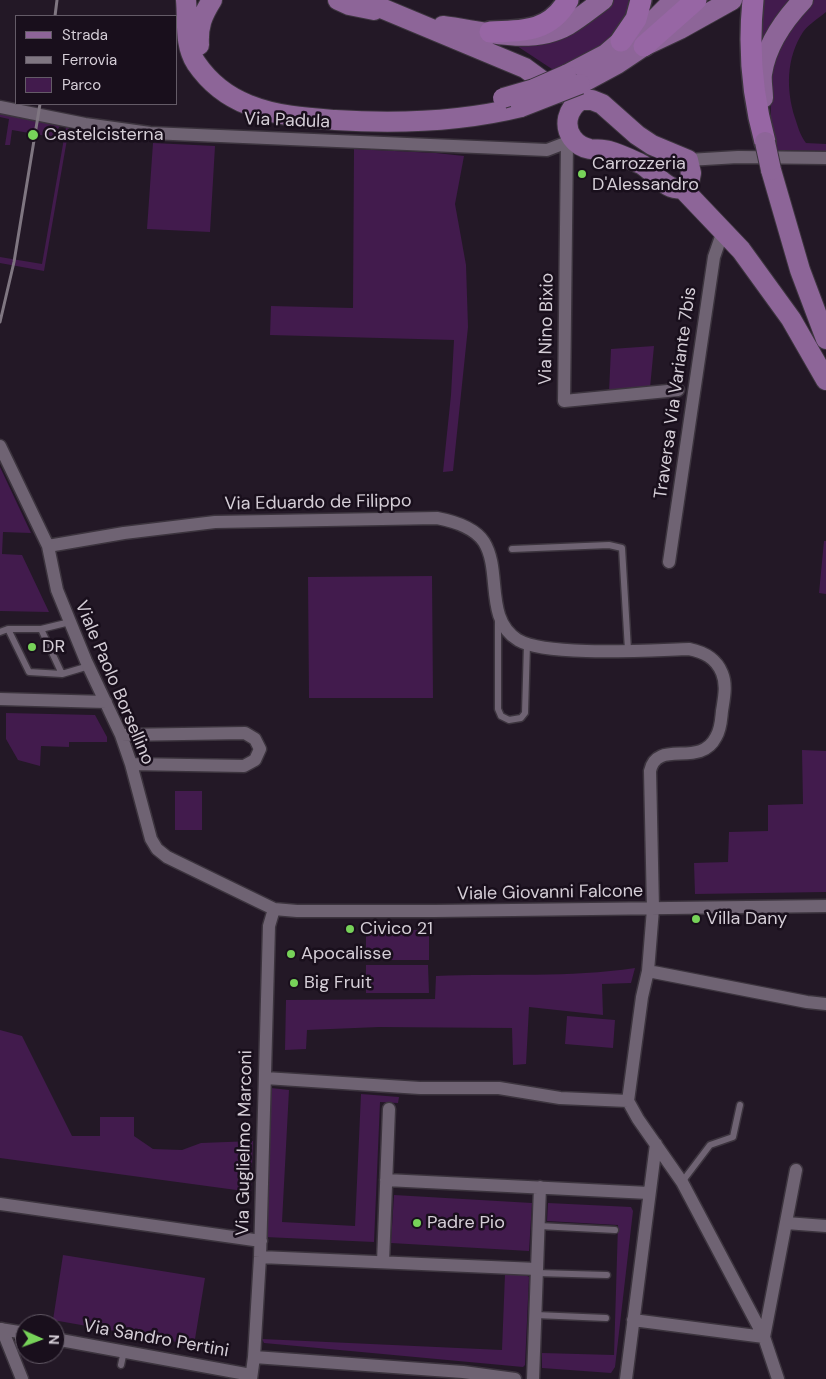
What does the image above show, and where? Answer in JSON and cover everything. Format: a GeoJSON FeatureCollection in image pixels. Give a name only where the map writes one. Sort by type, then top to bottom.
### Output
{"type":"FeatureCollection","features":[{"type":"Feature","properties":{"kind":"highway"},"geometry":{"type":"LineString","coordinates":[[490,32],[527,30],[546,24],[558,14],[568,0]]}},
{"type":"Feature","properties":{"kind":"highway"},"geometry":{"type":"LineString","coordinates":[[621,41],[636,19],[641,0]]}},
{"type":"Feature","properties":{"kind":"highway"},"geometry":{"type":"LineString","coordinates":[[644,46],[696,0]]}},
{"type":"Feature","properties":{"kind":"highway"},"geometry":{"type":"LineString","coordinates":[[753,0],[750,36],[752,76],[757,111],[765,142]]}},
{"type":"Feature","properties":{"kind":"main road"},"geometry":{"type":"LineString","coordinates":[[186,0],[188,42],[191,53],[197,64],[215,84],[228,94],[250,105],[301,117],[373,123],[491,115],[521,107],[573,80],[621,41],[643,28],[674,0]]}},
{"type":"Feature","properties":{"kind":"main road"},"geometry":{"type":"LineString","coordinates":[[212,0],[202,15],[198,35],[199,48],[204,59],[220,80],[230,88],[253,98],[298,109],[322,112],[418,110],[481,103],[573,80],[617,64],[644,46],[680,29],[732,0]]}},
{"type":"Feature","properties":{"kind":"main road"},"geometry":{"type":"LineString","coordinates":[[338,0],[349,5],[393,13]]}},
{"type":"Feature","properties":{"kind":"main road"},"geometry":{"type":"LineString","coordinates":[[362,0],[419,22],[525,68],[575,104]]}},
{"type":"Feature","properties":{"kind":"main road"},"geometry":{"type":"LineString","coordinates":[[419,22],[516,36],[544,34],[568,25],[603,0]]}},
{"type":"Feature","properties":{"kind":"main road"},"geometry":{"type":"LineString","coordinates":[[803,0],[793,11],[770,45],[762,74],[765,142],[771,170],[800,270],[826,339]]}},
{"type":"Feature","properties":{"kind":"main road"},"geometry":{"type":"LineString","coordinates":[[581,100],[586,100],[602,104],[637,135],[652,145],[688,160],[691,178],[689,183],[682,188],[672,188],[667,186],[645,166],[619,154],[584,147],[570,141],[568,121],[575,104],[581,100]]}},
{"type":"Feature","properties":{"kind":"main road"},"geometry":{"type":"LineString","coordinates":[[682,188],[741,250],[791,319],[826,380]]}},
{"type":"Feature","properties":{"kind":"street","name":"Via Padula"},"geometry":{"type":"LineString","coordinates":[[0,107],[85,124],[150,133],[547,150],[570,141]]}},
{"type":"Feature","properties":{"kind":"street","name":"Via Nino Bixio"},"geometry":{"type":"LineString","coordinates":[[570,141],[564,401],[678,390]]}},
{"type":"Feature","properties":{"kind":"street"},"geometry":{"type":"LineString","coordinates":[[688,160],[738,156],[826,158]]}},
{"type":"Feature","properties":{"kind":"street","name":"Traversa Via Variante 7bis"},"geometry":{"type":"LineString","coordinates":[[669,562],[714,257],[723,231]]}},
{"type":"Feature","properties":{"kind":"street","name":"Viale Paolo Borsellino"},"geometry":{"type":"LineString","coordinates":[[0,446],[48,546],[57,590],[121,735],[132,764],[148,831],[157,849],[167,857],[274,909]]}},
{"type":"Feature","properties":{"kind":"street","name":"Via Eduardo de Filippo"},"geometry":{"type":"LineString","coordinates":[[48,546],[124,533],[216,522],[437,518],[454,523],[473,532],[484,543],[489,558],[498,611],[504,626],[513,636],[527,644]]}},
{"type":"Feature","properties":{"kind":"street"},"geometry":{"type":"LineString","coordinates":[[527,644],[572,650],[696,650],[711,657],[721,671],[724,680],[720,730],[716,739],[703,750],[695,753],[667,754],[655,760],[650,771],[653,909],[648,971],[642,997],[628,1101],[638,1119],[682,1182],[764,1337],[778,1379]]}},
{"type":"Feature","properties":{"kind":"street"},"geometry":{"type":"LineString","coordinates":[[0,700],[106,702]]}},
{"type":"Feature","properties":{"kind":"street"},"geometry":{"type":"LineString","coordinates":[[121,735],[245,733],[255,739],[260,749],[255,760],[244,766],[132,764]]}},
{"type":"Feature","properties":{"kind":"street","name":"Viale Giovanni Falcone"},"geometry":{"type":"LineString","coordinates":[[274,909],[297,911],[435,911],[826,906]]}},
{"type":"Feature","properties":{"kind":"street","name":"Via Guglielmo Marconi"},"geometry":{"type":"LineString","coordinates":[[251,1377],[254,1358],[261,1241],[269,926],[274,909]]}},
{"type":"Feature","properties":{"kind":"street"},"geometry":{"type":"LineString","coordinates":[[648,971],[826,1004]]}},
{"type":"Feature","properties":{"kind":"street"},"geometry":{"type":"LineString","coordinates":[[265,1078],[420,1088],[499,1088],[560,1098],[628,1101]]}},
{"type":"Feature","properties":{"kind":"street"},"geometry":{"type":"LineString","coordinates":[[383,1262],[389,1109]]}},
{"type":"Feature","properties":{"kind":"street"},"geometry":{"type":"LineString","coordinates":[[626,1379],[656,1144]]}},
{"type":"Feature","properties":{"kind":"street"},"geometry":{"type":"LineString","coordinates":[[764,1337],[796,1170]]}},
{"type":"Feature","properties":{"kind":"street"},"geometry":{"type":"LineString","coordinates":[[386,1180],[540,1186],[650,1193]]}},
{"type":"Feature","properties":{"kind":"street"},"geometry":{"type":"LineString","coordinates":[[533,1379],[540,1186]]}},
{"type":"Feature","properties":{"kind":"street"},"geometry":{"type":"LineString","coordinates":[[0,1204],[261,1241]]}},
{"type":"Feature","properties":{"kind":"street"},"geometry":{"type":"LineString","coordinates":[[786,1223],[826,1226]]}},
{"type":"Feature","properties":{"kind":"street"},"geometry":{"type":"LineString","coordinates":[[260,1257],[537,1271]]}},
{"type":"Feature","properties":{"kind":"street"},"geometry":{"type":"LineString","coordinates":[[633,1320],[764,1337]]}},
{"type":"Feature","properties":{"kind":"street"},"geometry":{"type":"LineString","coordinates":[[1,1329],[15,1331]]}},
{"type":"Feature","properties":{"kind":"street"},"geometry":{"type":"LineString","coordinates":[[1,1329],[22,1379]]}},
{"type":"Feature","properties":{"kind":"street","name":"Via Sandro Pertini"},"geometry":{"type":"LineString","coordinates":[[65,1341],[251,1377]]}},
{"type":"Feature","properties":{"kind":"street"},"geometry":{"type":"LineString","coordinates":[[254,1358],[515,1379]]}},
{"type":"Feature","properties":{"kind":"lane"},"geometry":{"type":"LineString","coordinates":[[512,549],[609,545],[622,548],[628,650]]}},
{"type":"Feature","properties":{"kind":"lane"},"geometry":{"type":"LineString","coordinates":[[498,611],[498,709],[500,716],[509,720],[521,718],[525,713],[527,644]]}},
{"type":"Feature","properties":{"kind":"lane"},"geometry":{"type":"LineString","coordinates":[[0,632],[8,629],[41,630],[70,622]]}},
{"type":"Feature","properties":{"kind":"lane"},"geometry":{"type":"LineString","coordinates":[[8,629],[29,672],[62,674],[89,666]]}},
{"type":"Feature","properties":{"kind":"lane"},"geometry":{"type":"LineString","coordinates":[[41,630],[62,674]]}},
{"type":"Feature","properties":{"kind":"lane"},"geometry":{"type":"LineString","coordinates":[[682,1182],[710,1145],[733,1137],[740,1105]]}},
{"type":"Feature","properties":{"kind":"lane"},"geometry":{"type":"LineString","coordinates":[[539,1226],[615,1230]]}},
{"type":"Feature","properties":{"kind":"lane"},"geometry":{"type":"LineString","coordinates":[[537,1271],[606,1275]]}},
{"type":"Feature","properties":{"kind":"lane"},"geometry":{"type":"LineString","coordinates":[[536,1315],[606,1318]]}},
{"type":"Feature","properties":{"kind":"lane"},"geometry":{"type":"LineString","coordinates":[[121,1365],[124,1351]]}},
{"type":"Feature","properties":{"kind":"green space"},"geometry":{"type":"Polygon","coordinates":[[[612,0],[638,0],[627,29],[558,73],[517,46],[517,44],[612,0]]]}},
{"type":"Feature","properties":{"kind":"green space"},"geometry":{"type":"Polygon","coordinates":[[[759,0],[796,0],[769,40],[757,44],[759,0]]]}},
{"type":"Feature","properties":{"kind":"green space"},"geometry":{"type":"Polygon","coordinates":[[[814,0],[826,0],[826,12],[805,29],[797,42],[793,52],[789,85],[792,107],[802,137],[806,143],[826,144],[826,151],[776,150],[771,120],[770,77],[774,61],[796,17],[814,0]]]}},
{"type":"Feature","properties":{"kind":"green space"},"geometry":{"type":"Polygon","coordinates":[[[0,114],[60,126],[52,137],[12,130],[10,145],[5,145],[9,119],[0,117],[0,114]]]}},
{"type":"Feature","properties":{"kind":"green space"},"geometry":{"type":"Polygon","coordinates":[[[66,127],[69,128],[44,271],[0,263],[0,257],[42,264],[66,127]]]}},
{"type":"Feature","properties":{"kind":"green space"},"geometry":{"type":"Polygon","coordinates":[[[153,143],[215,146],[210,232],[147,229],[153,143]]]}},
{"type":"Feature","properties":{"kind":"green space"},"geometry":{"type":"Polygon","coordinates":[[[354,149],[464,156],[455,204],[466,265],[468,327],[453,471],[443,472],[451,395],[454,340],[270,335],[271,306],[353,308],[354,149]]]}},
{"type":"Feature","properties":{"kind":"green space"},"geometry":{"type":"Polygon","coordinates":[[[654,346],[650,388],[609,392],[611,349],[654,346]]]}},
{"type":"Feature","properties":{"kind":"green space"},"geometry":{"type":"Polygon","coordinates":[[[0,467],[31,533],[3,532],[2,554],[22,555],[49,612],[0,611],[0,467]]]}},
{"type":"Feature","properties":{"kind":"green space"},"geometry":{"type":"Polygon","coordinates":[[[824,541],[826,541],[826,594],[819,593],[824,541]]]}},
{"type":"Feature","properties":{"kind":"green space"},"geometry":{"type":"Polygon","coordinates":[[[432,576],[433,698],[309,698],[308,577],[432,576]]]}},
{"type":"Feature","properties":{"kind":"green space"},"geometry":{"type":"Polygon","coordinates":[[[6,713],[95,715],[107,737],[107,742],[69,742],[69,747],[41,746],[40,766],[18,760],[6,739],[6,713]]]}},
{"type":"Feature","properties":{"kind":"green space"},"geometry":{"type":"Polygon","coordinates":[[[802,750],[826,751],[826,892],[695,894],[694,863],[728,862],[729,832],[768,831],[768,805],[803,804],[802,750]]]}},
{"type":"Feature","properties":{"kind":"green space"},"geometry":{"type":"Polygon","coordinates":[[[175,791],[202,791],[202,830],[175,830],[175,791]]]}},
{"type":"Feature","properties":{"kind":"green space"},"geometry":{"type":"Polygon","coordinates":[[[366,930],[429,930],[429,960],[366,960],[366,930]]]}},
{"type":"Feature","properties":{"kind":"green space"},"geometry":{"type":"Polygon","coordinates":[[[366,965],[428,965],[429,993],[366,993],[366,965]]]}},
{"type":"Feature","properties":{"kind":"green space"},"geometry":{"type":"Polygon","coordinates":[[[635,968],[631,983],[602,984],[603,1015],[529,1007],[526,1064],[513,1065],[512,1028],[379,1027],[307,1030],[306,1049],[285,1050],[286,1000],[435,999],[436,976],[585,973],[635,968]]]}},
{"type":"Feature","properties":{"kind":"green space"},"geometry":{"type":"Polygon","coordinates":[[[567,1016],[615,1020],[613,1048],[565,1044],[567,1016]]]}},
{"type":"Feature","properties":{"kind":"green space"},"geometry":{"type":"Polygon","coordinates":[[[0,1030],[22,1036],[72,1136],[100,1136],[100,1117],[134,1117],[134,1136],[153,1149],[182,1150],[201,1143],[253,1141],[251,1192],[0,1158],[0,1030]]]}},
{"type":"Feature","properties":{"kind":"green space"},"geometry":{"type":"Polygon","coordinates":[[[271,1088],[289,1090],[282,1222],[355,1226],[361,1094],[399,1097],[398,1103],[380,1102],[374,1242],[265,1237],[271,1088]]]}},
{"type":"Feature","properties":{"kind":"green space"},"geometry":{"type":"Polygon","coordinates":[[[394,1195],[532,1203],[529,1251],[391,1243],[394,1195]]]}},
{"type":"Feature","properties":{"kind":"green space"},"geometry":{"type":"Polygon","coordinates":[[[548,1203],[631,1207],[633,1211],[615,1367],[611,1373],[542,1368],[542,1353],[614,1355],[618,1225],[547,1221],[548,1203]]]}},
{"type":"Feature","properties":{"kind":"green space"},"geometry":{"type":"Polygon","coordinates":[[[63,1255],[205,1278],[194,1345],[65,1322],[65,1314],[54,1314],[63,1255]]]}},
{"type":"Feature","properties":{"kind":"green space"},"geometry":{"type":"Polygon","coordinates":[[[505,1274],[526,1275],[529,1277],[525,1365],[523,1367],[264,1343],[262,1339],[502,1350],[505,1274]]]}},
{"type":"Feature","properties":{"kind":"railway"},"geometry":{"type":"LineString","coordinates":[[55,15],[57,0]]}},
{"type":"Feature","properties":{"kind":"railway"},"geometry":{"type":"LineString","coordinates":[[0,322],[14,262],[40,105]]}},
{"type":"Feature","properties":{"kind":"place","name":"Castelcisterna"},"geometry":{"type":"Point","coordinates":[33,135]}},
{"type":"Feature","properties":{"kind":"place","name":"Carrozzeria D'Alessandro"},"geometry":{"type":"Point","coordinates":[582,174]}},
{"type":"Feature","properties":{"kind":"place","name":"DR"},"geometry":{"type":"Point","coordinates":[32,647]}},
{"type":"Feature","properties":{"kind":"place","name":"Villa Dany"},"geometry":{"type":"Point","coordinates":[696,919]}},
{"type":"Feature","properties":{"kind":"place","name":"Civico 21"},"geometry":{"type":"Point","coordinates":[350,929]}},
{"type":"Feature","properties":{"kind":"place","name":"Apocalisse"},"geometry":{"type":"Point","coordinates":[291,954]}},
{"type":"Feature","properties":{"kind":"place","name":"Big Fruit"},"geometry":{"type":"Point","coordinates":[294,983]}},
{"type":"Feature","properties":{"kind":"place","name":"Padre Pio"},"geometry":{"type":"Point","coordinates":[417,1223]}}]}
